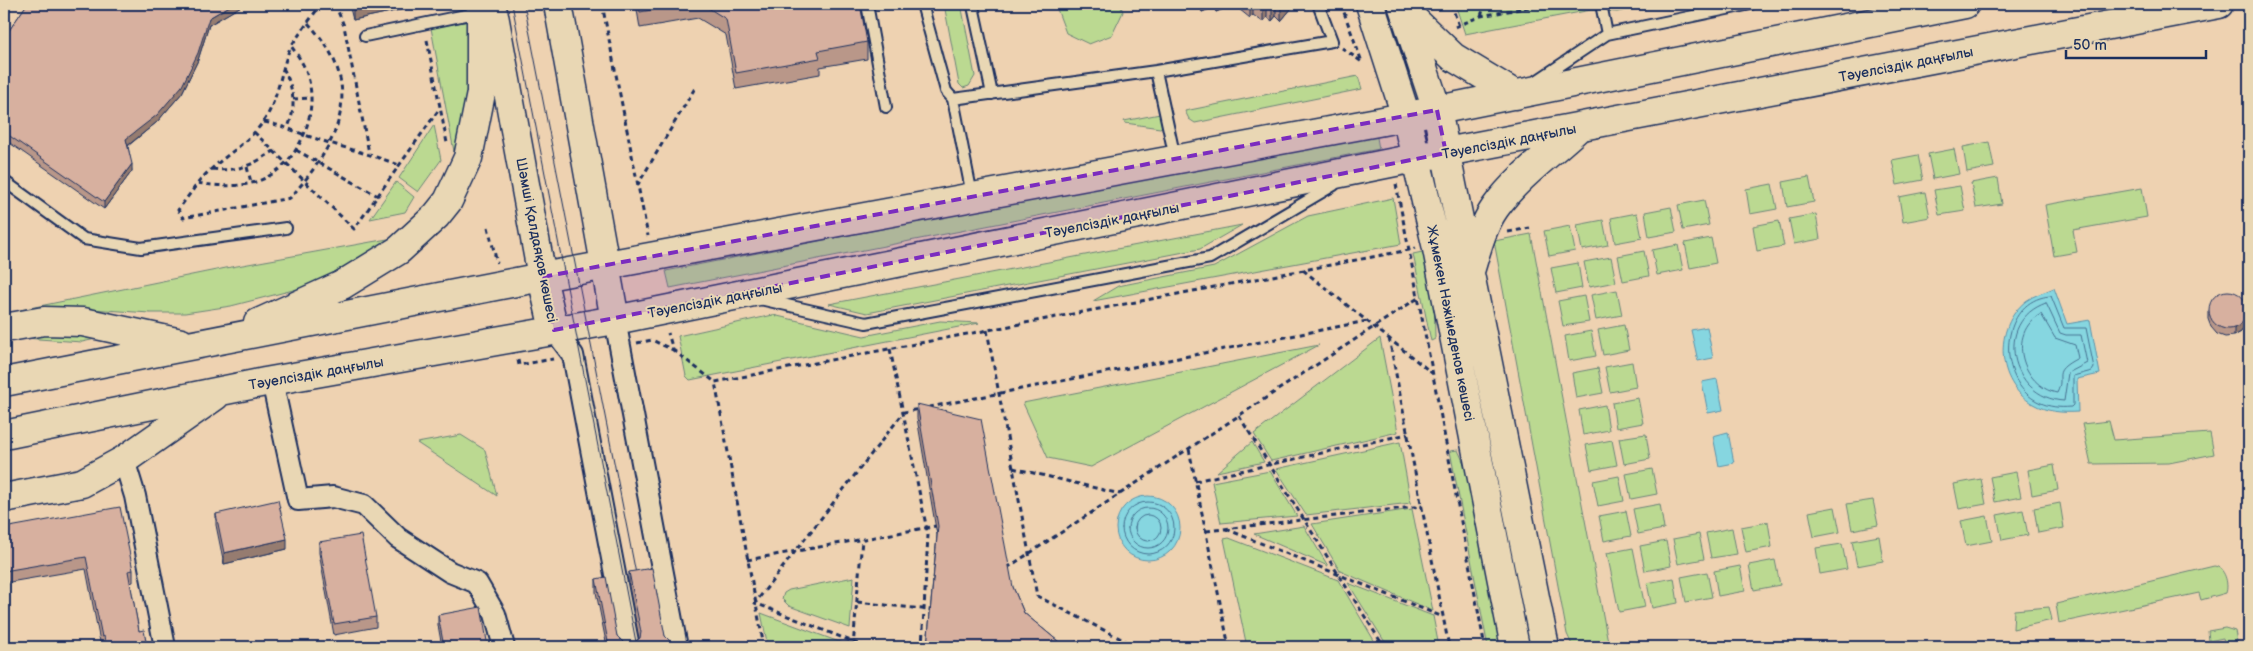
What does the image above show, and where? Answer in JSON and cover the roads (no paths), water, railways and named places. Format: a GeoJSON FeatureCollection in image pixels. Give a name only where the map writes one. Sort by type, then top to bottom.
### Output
{"type":"FeatureCollection","features":[{"type":"Feature","properties":{"kind":"main road"},"geometry":{"type":"LineString","coordinates":[[558,4],[615,320]]}},
{"type":"Feature","properties":{"kind":"main road","name":"Жұмекен Нәжімеденов көшесі"},"geometry":{"type":"LineString","coordinates":[[1370,4],[1406,116],[1436,244],[1515,647]]}},
{"type":"Feature","properties":{"kind":"main road"},"geometry":{"type":"LineString","coordinates":[[4,382],[503,284],[1516,95],[1966,4]]}},
{"type":"Feature","properties":{"kind":"main road","name":"Тәуелсіздік даңғылы"},"geometry":{"type":"LineString","coordinates":[[4,435],[224,390],[615,320],[1415,158],[2219,4]]}},
{"type":"Feature","properties":{"kind":"main road"},"geometry":{"type":"LineString","coordinates":[[227,339],[276,314],[342,285],[400,250],[442,209],[468,158],[481,93],[485,6]]}},
{"type":"Feature","properties":{"kind":"main road","name":"Шәмші Қалдаяқов көшесі"},"geometry":{"type":"LineString","coordinates":[[485,6],[554,330]]}},
{"type":"Feature","properties":{"kind":"main road"},"geometry":{"type":"LineString","coordinates":[[1403,7],[1453,57],[1516,95]]}},
{"type":"Feature","properties":{"kind":"main road","name":"Жұмекен Нәжімеденов көшесі"},"geometry":{"type":"LineString","coordinates":[[1403,7],[1437,110],[1545,647]]}},
{"type":"Feature","properties":{"kind":"main road"},"geometry":{"type":"LineString","coordinates":[[1470,270],[1481,237],[1494,209],[1512,189],[1578,128]]}},
{"type":"Feature","properties":{"kind":"main road"},"geometry":{"type":"LineString","coordinates":[[4,328],[44,321],[84,322],[192,345]]}},
{"type":"Feature","properties":{"kind":"main road"},"geometry":{"type":"LineString","coordinates":[[4,498],[82,483],[124,460],[224,390]]}},
{"type":"Feature","properties":{"kind":"street"},"geometry":{"type":"LineString","coordinates":[[615,320],[677,647]]}},
{"type":"Feature","properties":{"kind":"street","name":"Шәмші Қалдаяқов көшесі"},"geometry":{"type":"LineString","coordinates":[[554,330],[573,355],[629,647]]}},
{"type":"Feature","properties":{"kind":"street"},"geometry":{"type":"LineString","coordinates":[[272,381],[298,500],[333,498],[364,505],[398,538],[450,572],[477,583],[495,614],[504,647]]}},
{"type":"Feature","properties":{"kind":"street"},"geometry":{"type":"LineString","coordinates":[[124,460],[135,496],[165,647]]}},
{"type":"Feature","properties":{"kind":"lane"},"geometry":{"type":"LineString","coordinates":[[867,4],[886,107]]}},
{"type":"Feature","properties":{"kind":"lane"},"geometry":{"type":"LineString","coordinates":[[922,4],[946,91],[953,99],[973,196]]}},
{"type":"Feature","properties":{"kind":"lane"},"geometry":{"type":"LineString","coordinates":[[953,99],[1156,71],[1332,41],[1318,4]]}},
{"type":"Feature","properties":{"kind":"lane"},"geometry":{"type":"LineString","coordinates":[[1601,4],[1607,34]]}},
{"type":"Feature","properties":{"kind":"lane"},"geometry":{"type":"LineString","coordinates":[[1516,95],[1607,34],[1751,4]]}},
{"type":"Feature","properties":{"kind":"lane"},"geometry":{"type":"LineString","coordinates":[[365,36],[485,6]]}},
{"type":"Feature","properties":{"kind":"lane"},"geometry":{"type":"LineString","coordinates":[[973,6],[992,94]]}},
{"type":"Feature","properties":{"kind":"lane"},"geometry":{"type":"LineString","coordinates":[[1156,71],[1175,159]]}},
{"type":"Feature","properties":{"kind":"lane"},"geometry":{"type":"LineString","coordinates":[[742,295],[866,323],[1210,258],[1358,170]]}},
{"type":"Feature","properties":{"kind":"lane"},"geometry":{"type":"LineString","coordinates":[[4,181],[84,239],[141,248],[286,228]]}},
{"type":"Feature","properties":{"kind":"water"},"geometry":{"type":"Polygon","coordinates":[[[2054,288],[2067,324],[2090,320],[2100,374],[2077,379],[2078,412],[2044,409],[2021,395],[2012,383],[2006,369],[2003,354],[2004,339],[2008,325],[2015,312],[2029,299],[2054,288]]]}},
{"type":"Feature","properties":{"kind":"water"},"geometry":{"type":"Polygon","coordinates":[[[1707,327],[1713,358],[1698,361],[1691,330],[1707,327]]]}},
{"type":"Feature","properties":{"kind":"water"},"geometry":{"type":"Polygon","coordinates":[[[1717,379],[1723,410],[1708,413],[1702,382],[1717,379]]]}},
{"type":"Feature","properties":{"kind":"water"},"geometry":{"type":"Polygon","coordinates":[[[1728,432],[1734,463],[1719,466],[1713,436],[1728,432]]]}},
{"type":"Feature","properties":{"kind":"water"},"geometry":{"type":"Polygon","coordinates":[[[1148,496],[1166,502],[1174,510],[1180,528],[1174,546],[1166,554],[1148,560],[1130,554],[1122,546],[1116,528],[1122,510],[1130,502],[1148,496]]]}},
{"type":"Feature","properties":{"kind":"tram line"},"geometry":{"type":"LineString","coordinates":[[512,4],[637,647]]}},
{"type":"Feature","properties":{"kind":"tram line"},"geometry":{"type":"LineString","coordinates":[[524,4],[638,584]]}}]}
